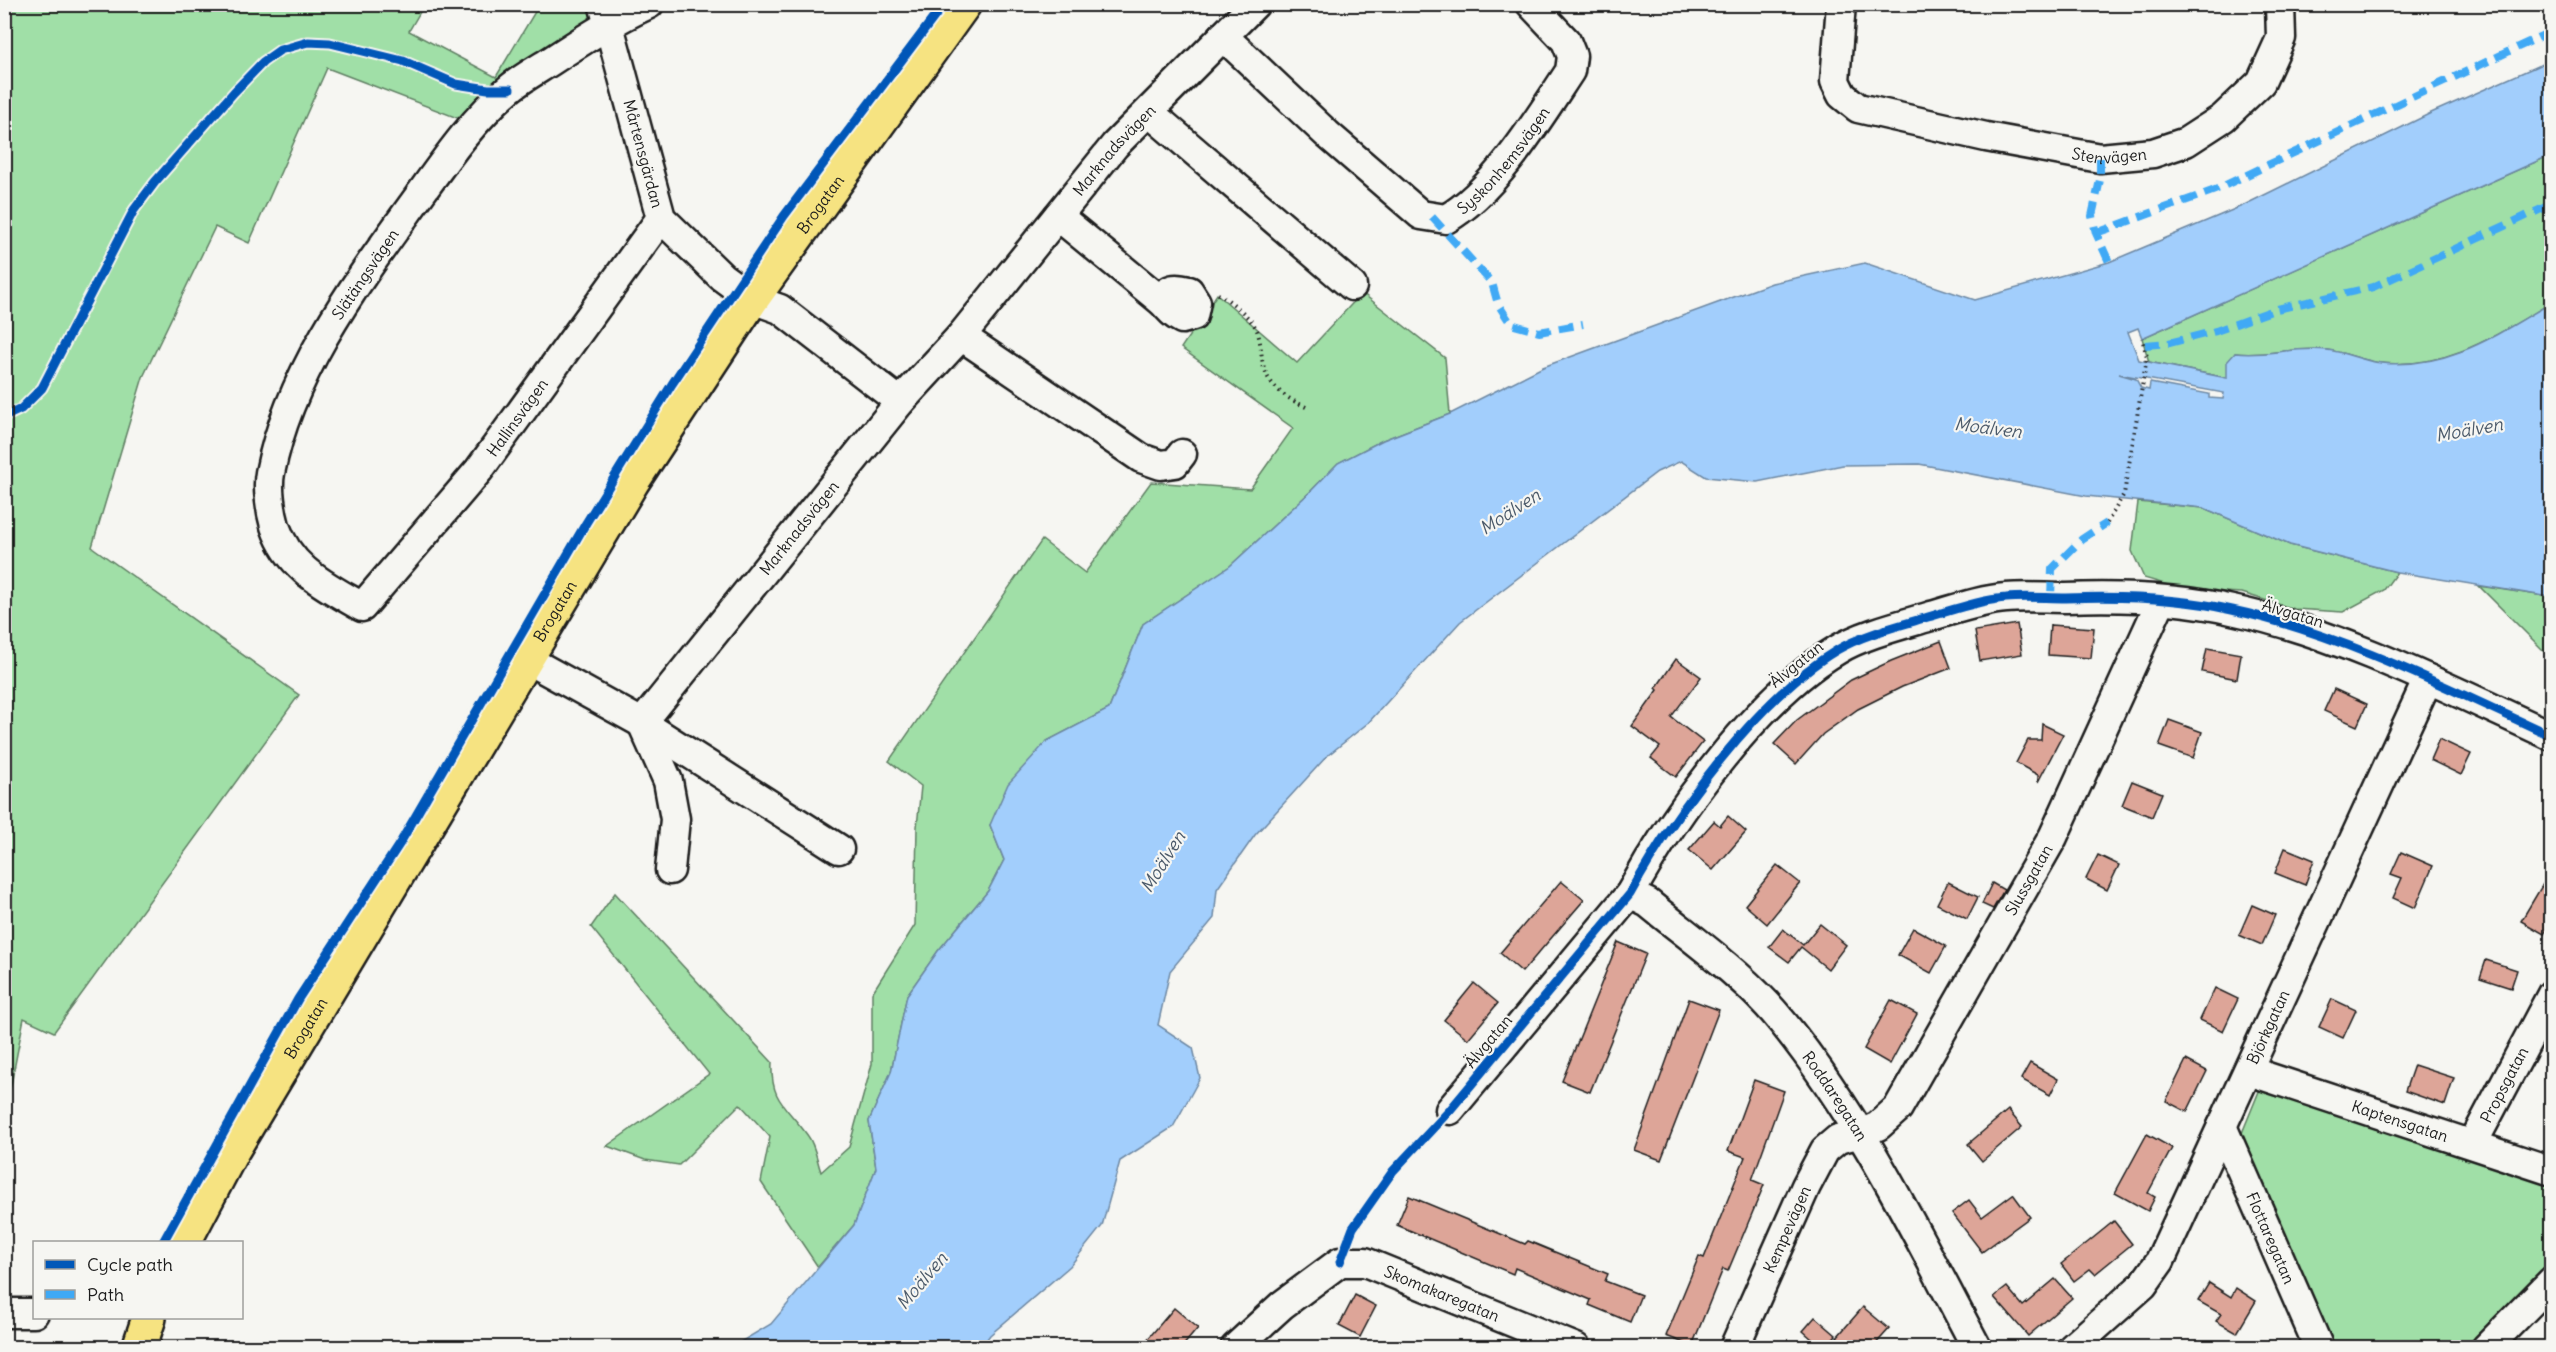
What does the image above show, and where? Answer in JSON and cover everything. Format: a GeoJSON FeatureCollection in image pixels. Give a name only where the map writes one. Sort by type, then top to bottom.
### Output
{"type":"FeatureCollection","features":[{"type":"Feature","properties":{"kind":"main road","name":"Brogatan"},"geometry":{"type":"LineString","coordinates":[[185,1241],[231,1151],[632,482],[752,299],[964,4]]}},
{"type":"Feature","properties":{"kind":"main road"},"geometry":{"type":"LineString","coordinates":[[139,1347],[148,1319]]}},
{"type":"Feature","properties":{"kind":"street","name":"Slätängsvägen"},"geometry":{"type":"LineString","coordinates":[[362,607],[308,575],[290,557],[275,526],[269,475],[282,430],[306,372],[348,296],[473,124],[510,89],[606,13],[648,4]]}},
{"type":"Feature","properties":{"kind":"street","name":"Marknadsvägen"},"geometry":{"type":"LineString","coordinates":[[642,723],[900,402],[961,336],[1115,145],[1255,4]]}},
{"type":"Feature","properties":{"kind":"street","name":"Syskonhemsvägen"},"geometry":{"type":"LineString","coordinates":[[1223,36],[1327,134],[1421,215],[1446,219],[1461,211],[1514,153],[1570,71],[1572,56],[1566,41],[1531,4]]}},
{"type":"Feature","properties":{"kind":"street","name":"Stenvägen"},"geometry":{"type":"LineString","coordinates":[[1841,4],[1836,81],[1842,95],[1858,108],[1986,137],[2100,158],[2153,153],[2186,142],[2223,118],[2261,82],[2281,38],[2280,4]]}},
{"type":"Feature","properties":{"kind":"street","name":"Mårtensgärdan"},"geometry":{"type":"LineString","coordinates":[[606,13],[661,218],[722,277],[752,299],[780,309],[900,402]]}},
{"type":"Feature","properties":{"kind":"street"},"geometry":{"type":"LineString","coordinates":[[1149,112],[1352,286]]}},
{"type":"Feature","properties":{"kind":"street"},"geometry":{"type":"LineString","coordinates":[[1058,216],[1159,299],[1172,314],[1182,319],[1193,316],[1196,302]]}},
{"type":"Feature","properties":{"kind":"street","name":"Hallinsvägen"},"geometry":{"type":"LineString","coordinates":[[362,607],[479,470],[661,218]]}},
{"type":"Feature","properties":{"kind":"street"},"geometry":{"type":"LineString","coordinates":[[961,336],[1141,458],[1161,465],[1175,463],[1182,454]]}},
{"type":"Feature","properties":{"kind":"street","name":"Älvgatan"},"geometry":{"type":"LineString","coordinates":[[1450,1110],[1630,894],[1648,862],[1704,782],[1755,720],[1791,685],[1838,649],[1891,628],[2005,598],[2111,597],[2231,609],[2308,632],[2428,679],[2552,736]]}},
{"type":"Feature","properties":{"kind":"street","name":"Slussgatan"},"geometry":{"type":"LineString","coordinates":[[1862,1133],[1878,1126],[1898,1108],[2053,837],[2161,601]]}},
{"type":"Feature","properties":{"kind":"street"},"geometry":{"type":"LineString","coordinates":[[526,659],[642,723],[838,849]]}},
{"type":"Feature","properties":{"kind":"street","name":"Björkgatan"},"geometry":{"type":"LineString","coordinates":[[2072,1347],[2143,1285],[2160,1261],[2428,679]]}},
{"type":"Feature","properties":{"kind":"street"},"geometry":{"type":"LineString","coordinates":[[642,723],[668,781],[675,819],[670,870]]}},
{"type":"Feature","properties":{"kind":"street","name":"Roddaregatan"},"geometry":{"type":"LineString","coordinates":[[1630,894],[1648,903],[1746,984],[1783,1022],[1862,1133],[1977,1347]]}},
{"type":"Feature","properties":{"kind":"street","name":"Propsgatan"},"geometry":{"type":"LineString","coordinates":[[2473,1143],[2552,994]]}},
{"type":"Feature","properties":{"kind":"street","name":"Kaptensgatan"},"geometry":{"type":"LineString","coordinates":[[2249,1071],[2473,1143],[2552,1171]]}},
{"type":"Feature","properties":{"kind":"street","name":"Flottaregatan"},"geometry":{"type":"LineString","coordinates":[[2222,1126],[2319,1347]]}},
{"type":"Feature","properties":{"kind":"street","name":"Kempevägen"},"geometry":{"type":"LineString","coordinates":[[1734,1347],[1806,1186],[1826,1150],[1838,1139],[1862,1133]]}},
{"type":"Feature","properties":{"kind":"street","name":"Skomakaregatan"},"geometry":{"type":"LineString","coordinates":[[1235,1347],[1282,1305],[1340,1262],[1365,1263],[1576,1347]]}},
{"type":"Feature","properties":{"kind":"street"},"geometry":{"type":"LineString","coordinates":[[2486,1347],[2552,1281]]}},
{"type":"Feature","properties":{"kind":"street"},"geometry":{"type":"LineString","coordinates":[[4,1313],[33,1313]]}},
{"type":"Feature","properties":{"kind":"path"},"geometry":{"type":"LineString","coordinates":[[1196,302],[1219,293],[1244,314],[1256,329],[1260,353],[1268,378],[1286,397],[1306,407]]}},
{"type":"Feature","properties":{"kind":"path"},"geometry":{"type":"LineString","coordinates":[[2107,523],[2124,494],[2147,357],[2142,338]]}},
{"type":"Feature","properties":{"kind":"green space"},"geometry":{"type":"Polygon","coordinates":[[[5,5],[424,5],[409,31],[496,77],[539,5],[603,5],[610,22],[473,124],[327,68],[249,243],[215,227],[143,377],[92,547],[299,695],[54,1032],[24,1018],[10,1090],[5,1087],[5,5]]]}},
{"type":"Feature","properties":{"kind":"green space"},"geometry":{"type":"Polygon","coordinates":[[[2551,155],[2551,303],[2491,338],[2450,355],[2428,361],[2405,363],[2374,362],[2334,351],[2315,349],[2258,354],[2235,353],[2227,378],[2149,362],[2142,338],[2551,155]]]}},
{"type":"Feature","properties":{"kind":"green space"},"geometry":{"type":"Polygon","coordinates":[[[1362,293],[1445,358],[1450,414],[1383,440],[1338,463],[1230,566],[1143,624],[1109,709],[1047,741],[990,825],[1004,860],[988,891],[938,951],[907,995],[891,1072],[869,1121],[876,1168],[854,1225],[818,1267],[761,1182],[770,1137],[740,1104],[679,1165],[645,1160],[607,1146],[709,1074],[591,927],[615,893],[772,1062],[772,1075],[777,1095],[810,1140],[821,1172],[849,1147],[872,1064],[872,993],[915,925],[917,827],[921,786],[889,761],[1042,540],[1085,573],[1151,482],[1250,489],[1293,428],[1181,348],[1217,294],[1297,363],[1362,293]]]}},
{"type":"Feature","properties":{"kind":"green space"},"geometry":{"type":"Polygon","coordinates":[[[2138,502],[2204,508],[2290,545],[2397,572],[2384,590],[2343,612],[2294,609],[2242,593],[2185,590],[2144,578],[2132,551],[2138,502]]]}},
{"type":"Feature","properties":{"kind":"green space"},"geometry":{"type":"Polygon","coordinates":[[[2479,586],[2551,597],[2551,658],[2479,586]]]}},
{"type":"Feature","properties":{"kind":"green space"},"geometry":{"type":"Polygon","coordinates":[[[2260,1089],[2551,1181],[2551,1266],[2468,1347],[2329,1347],[2263,1192],[2242,1133],[2260,1089]]]}},
{"type":"Feature","properties":{"kind":"water","name":"Moälven"},"geometry":{"type":"Polygon","coordinates":[[[2551,60],[2551,155],[2142,338],[2138,328],[2128,332],[2139,360],[2227,378],[2227,362],[2235,353],[2258,354],[2315,349],[2334,351],[2381,363],[2405,364],[2450,356],[2491,338],[2551,303],[2551,597],[2397,572],[2290,545],[2204,508],[2086,496],[1919,464],[1843,465],[1757,482],[1706,477],[1681,461],[1657,472],[1460,622],[1368,723],[1327,756],[1255,835],[1217,889],[1214,918],[1170,971],[1158,1025],[1193,1048],[1200,1078],[1173,1127],[1120,1161],[1102,1226],[1070,1266],[990,1335],[981,1347],[732,1347],[771,1324],[854,1225],[876,1168],[869,1121],[891,1072],[907,995],[938,951],[988,891],[1004,860],[990,825],[1008,784],[1047,741],[1109,709],[1143,624],[1230,566],[1338,463],[1383,440],[1450,414],[1543,367],[1772,283],[1865,263],[1975,300],[2109,262],[2242,206],[2431,113],[2551,60]],[[2119,374],[2136,379],[2141,388],[2149,390],[2150,383],[2209,394],[2209,398],[2223,399],[2224,393],[2119,374]]]}},
{"type":"Feature","properties":{"kind":"building"},"geometry":{"type":"Polygon","coordinates":[[[2017,624],[2022,654],[1980,661],[1975,631],[2017,624]]]}},
{"type":"Feature","properties":{"kind":"building"},"geometry":{"type":"Polygon","coordinates":[[[2050,625],[2094,628],[2091,658],[2048,655],[2050,625]]]}},
{"type":"Feature","properties":{"kind":"building"},"geometry":{"type":"Polygon","coordinates":[[[1941,641],[1951,668],[1902,687],[1858,709],[1823,734],[1796,764],[1774,744],[1797,720],[1851,680],[1941,641]]]}},
{"type":"Feature","properties":{"kind":"building"},"geometry":{"type":"Polygon","coordinates":[[[2207,648],[2241,654],[2237,679],[2202,672],[2207,648]]]}},
{"type":"Feature","properties":{"kind":"building"},"geometry":{"type":"Polygon","coordinates":[[[1676,659],[1701,677],[1671,717],[1703,742],[1676,777],[1651,758],[1660,747],[1632,726],[1658,690],[1656,688],[1676,659]]]}},
{"type":"Feature","properties":{"kind":"building"},"geometry":{"type":"Polygon","coordinates":[[[2334,689],[2367,704],[2357,726],[2324,711],[2334,689]]]}},
{"type":"Feature","properties":{"kind":"building"},"geometry":{"type":"Polygon","coordinates":[[[2169,720],[2202,732],[2193,758],[2159,746],[2169,720]]]}},
{"type":"Feature","properties":{"kind":"building"},"geometry":{"type":"Polygon","coordinates":[[[2042,724],[2063,734],[2038,782],[2038,775],[2016,763],[2028,740],[2041,740],[2042,724]]]}},
{"type":"Feature","properties":{"kind":"building"},"geometry":{"type":"Polygon","coordinates":[[[2439,739],[2471,754],[2461,775],[2430,760],[2439,739]]]}},
{"type":"Feature","properties":{"kind":"building"},"geometry":{"type":"Polygon","coordinates":[[[2132,781],[2162,793],[2152,817],[2122,805],[2132,781]]]}},
{"type":"Feature","properties":{"kind":"building"},"geometry":{"type":"Polygon","coordinates":[[[1728,816],[1746,832],[1713,870],[1689,850],[1714,821],[1720,826],[1728,816]]]}},
{"type":"Feature","properties":{"kind":"building"},"geometry":{"type":"Polygon","coordinates":[[[2285,848],[2314,860],[2305,885],[2275,873],[2285,848]]]}},
{"type":"Feature","properties":{"kind":"building"},"geometry":{"type":"Polygon","coordinates":[[[2401,852],[2433,866],[2415,908],[2393,898],[2402,878],[2391,874],[2401,852]]]}},
{"type":"Feature","properties":{"kind":"building"},"geometry":{"type":"Polygon","coordinates":[[[2098,855],[2119,865],[2107,890],[2086,879],[2098,855]]]}},
{"type":"Feature","properties":{"kind":"building"},"geometry":{"type":"Polygon","coordinates":[[[1777,865],[1800,883],[1767,924],[1745,905],[1777,865]]]}},
{"type":"Feature","properties":{"kind":"building"},"geometry":{"type":"Polygon","coordinates":[[[2552,869],[2552,921],[2544,934],[2521,921],[2552,869]]]}},
{"type":"Feature","properties":{"kind":"building"},"geometry":{"type":"Polygon","coordinates":[[[1561,881],[1584,900],[1522,972],[1500,953],[1561,881]]]}},
{"type":"Feature","properties":{"kind":"building"},"geometry":{"type":"Polygon","coordinates":[[[1948,882],[1978,897],[1967,919],[1937,904],[1948,882]]]}},
{"type":"Feature","properties":{"kind":"building"},"geometry":{"type":"Polygon","coordinates":[[[1992,883],[2004,890],[1993,909],[1982,904],[1992,883]]]}},
{"type":"Feature","properties":{"kind":"building"},"geometry":{"type":"Polygon","coordinates":[[[2252,905],[2275,915],[2262,945],[2239,935],[2252,905]]]}},
{"type":"Feature","properties":{"kind":"building"},"geometry":{"type":"Polygon","coordinates":[[[1820,924],[1846,945],[1828,969],[1801,947],[1789,962],[1769,947],[1783,929],[1803,945],[1820,924]]]}},
{"type":"Feature","properties":{"kind":"building"},"geometry":{"type":"Polygon","coordinates":[[[1913,928],[1946,946],[1931,973],[1898,955],[1913,928]]]}},
{"type":"Feature","properties":{"kind":"building"},"geometry":{"type":"Polygon","coordinates":[[[1618,942],[1646,954],[1590,1092],[1562,1081],[1618,942]]]}},
{"type":"Feature","properties":{"kind":"building"},"geometry":{"type":"Polygon","coordinates":[[[2486,960],[2517,970],[2511,988],[2480,978],[2486,960]]]}},
{"type":"Feature","properties":{"kind":"building"},"geometry":{"type":"Polygon","coordinates":[[[1474,983],[1498,1003],[1468,1039],[1444,1020],[1474,983]]]}},
{"type":"Feature","properties":{"kind":"building"},"geometry":{"type":"Polygon","coordinates":[[[2215,988],[2238,999],[2223,1031],[2200,1020],[2215,988]]]}},
{"type":"Feature","properties":{"kind":"building"},"geometry":{"type":"Polygon","coordinates":[[[1689,999],[1719,1010],[1661,1160],[1634,1150],[1689,999]]]}},
{"type":"Feature","properties":{"kind":"building"},"geometry":{"type":"Polygon","coordinates":[[[2332,999],[2356,1010],[2343,1038],[2319,1027],[2332,999]]]}},
{"type":"Feature","properties":{"kind":"building"},"geometry":{"type":"Polygon","coordinates":[[[1891,1000],[1917,1014],[1890,1064],[1864,1049],[1891,1000]]]}},
{"type":"Feature","properties":{"kind":"building"},"geometry":{"type":"Polygon","coordinates":[[[2186,1060],[2207,1071],[2187,1112],[2166,1101],[2186,1060]]]}},
{"type":"Feature","properties":{"kind":"building"},"geometry":{"type":"Polygon","coordinates":[[[2030,1063],[2058,1079],[2050,1095],[2021,1079],[2030,1063]]]}},
{"type":"Feature","properties":{"kind":"building"},"geometry":{"type":"Polygon","coordinates":[[[2414,1065],[2454,1078],[2445,1105],[2405,1091],[2414,1065]]]}},
{"type":"Feature","properties":{"kind":"building"},"geometry":{"type":"Polygon","coordinates":[[[1754,1080],[1784,1091],[1752,1180],[1764,1185],[1728,1271],[1723,1269],[1692,1346],[1666,1336],[1699,1256],[1704,1258],[1745,1157],[1728,1151],[1754,1080]]]}},
{"type":"Feature","properties":{"kind":"building"},"geometry":{"type":"Polygon","coordinates":[[[2008,1110],[2022,1127],[1982,1161],[1968,1144],[2008,1110]]]}},
{"type":"Feature","properties":{"kind":"building"},"geometry":{"type":"Polygon","coordinates":[[[2147,1134],[2172,1148],[2148,1193],[2155,1197],[2148,1211],[2115,1193],[2147,1134]]]}},
{"type":"Feature","properties":{"kind":"building"},"geometry":{"type":"Polygon","coordinates":[[[2013,1194],[2030,1217],[1982,1252],[1952,1213],[1969,1200],[1982,1217],[2013,1194]]]}},
{"type":"Feature","properties":{"kind":"building"},"geometry":{"type":"Polygon","coordinates":[[[1409,1196],[1525,1244],[1528,1241],[1608,1274],[1605,1281],[1641,1295],[1630,1322],[1589,1305],[1591,1300],[1515,1268],[1513,1274],[1397,1225],[1409,1196]]]}},
{"type":"Feature","properties":{"kind":"building"},"geometry":{"type":"Polygon","coordinates":[[[2114,1221],[2132,1244],[2095,1274],[2090,1269],[2074,1281],[2061,1264],[2114,1221]]]}},
{"type":"Feature","properties":{"kind":"building"},"geometry":{"type":"Polygon","coordinates":[[[2055,1279],[2072,1298],[2028,1336],[1994,1297],[2007,1287],[2023,1306],[2055,1279]]]}},
{"type":"Feature","properties":{"kind":"building"},"geometry":{"type":"Polygon","coordinates":[[[2209,1283],[2231,1297],[2236,1288],[2256,1301],[2237,1333],[2216,1321],[2221,1314],[2198,1301],[2209,1283]]]}},
{"type":"Feature","properties":{"kind":"building"},"geometry":{"type":"Polygon","coordinates":[[[1355,1295],[1376,1306],[1360,1337],[1339,1326],[1355,1295]]]}},
{"type":"Feature","properties":{"kind":"building"},"geometry":{"type":"Polygon","coordinates":[[[1863,1307],[1889,1329],[1873,1347],[1849,1347],[1837,1337],[1863,1307]]]}},
{"type":"Feature","properties":{"kind":"building"},"geometry":{"type":"Polygon","coordinates":[[[1174,1308],[1198,1328],[1182,1347],[1141,1347],[1174,1308]]]}},
{"type":"Feature","properties":{"kind":"building"},"geometry":{"type":"Polygon","coordinates":[[[1815,1317],[1836,1335],[1825,1347],[1821,1347],[1803,1331],[1815,1317]]]}},
{"type":"Feature","properties":{"kind":"marked path"},"geometry":{"type":"LineString","coordinates":[[2096,233],[2215,190],[2552,31]]}},
{"type":"Feature","properties":{"kind":"marked path"},"geometry":{"type":"LineString","coordinates":[[2100,158],[2100,180],[2092,216],[2096,233],[2109,262]]}},
{"type":"Feature","properties":{"kind":"marked path"},"geometry":{"type":"LineString","coordinates":[[2145,345],[2169,343],[2216,331],[2277,309],[2373,287],[2552,204]]}},
{"type":"Feature","properties":{"kind":"marked path"},"geometry":{"type":"LineString","coordinates":[[1432,217],[1492,283],[1498,304],[1511,324],[1539,332],[1583,324]]}},
{"type":"Feature","properties":{"kind":"marked path"},"geometry":{"type":"LineString","coordinates":[[2051,598],[2052,569],[2082,539],[2107,523]]}},
{"type":"Feature","properties":{"kind":"cycle path"},"geometry":{"type":"LineString","coordinates":[[164,1241],[298,999],[400,843],[586,523],[672,384],[784,216],[944,4]]}},
{"type":"Feature","properties":{"kind":"cycle path"},"geometry":{"type":"LineString","coordinates":[[4,417],[21,409],[42,388],[134,210],[155,182],[234,92],[263,62],[280,50],[308,42],[330,43],[403,61],[456,84],[488,89],[510,89]]}},
{"type":"Feature","properties":{"kind":"cycle path"},"geometry":{"type":"LineString","coordinates":[[1340,1262],[1353,1228],[1393,1171],[1450,1110],[1630,894],[1670,829],[1720,760],[1748,727],[1807,671],[1837,650],[1869,635],[1967,606],[2006,598],[2107,597],[2170,600],[2212,606],[2273,620],[2354,648],[2395,664],[2552,736]]}}]}
